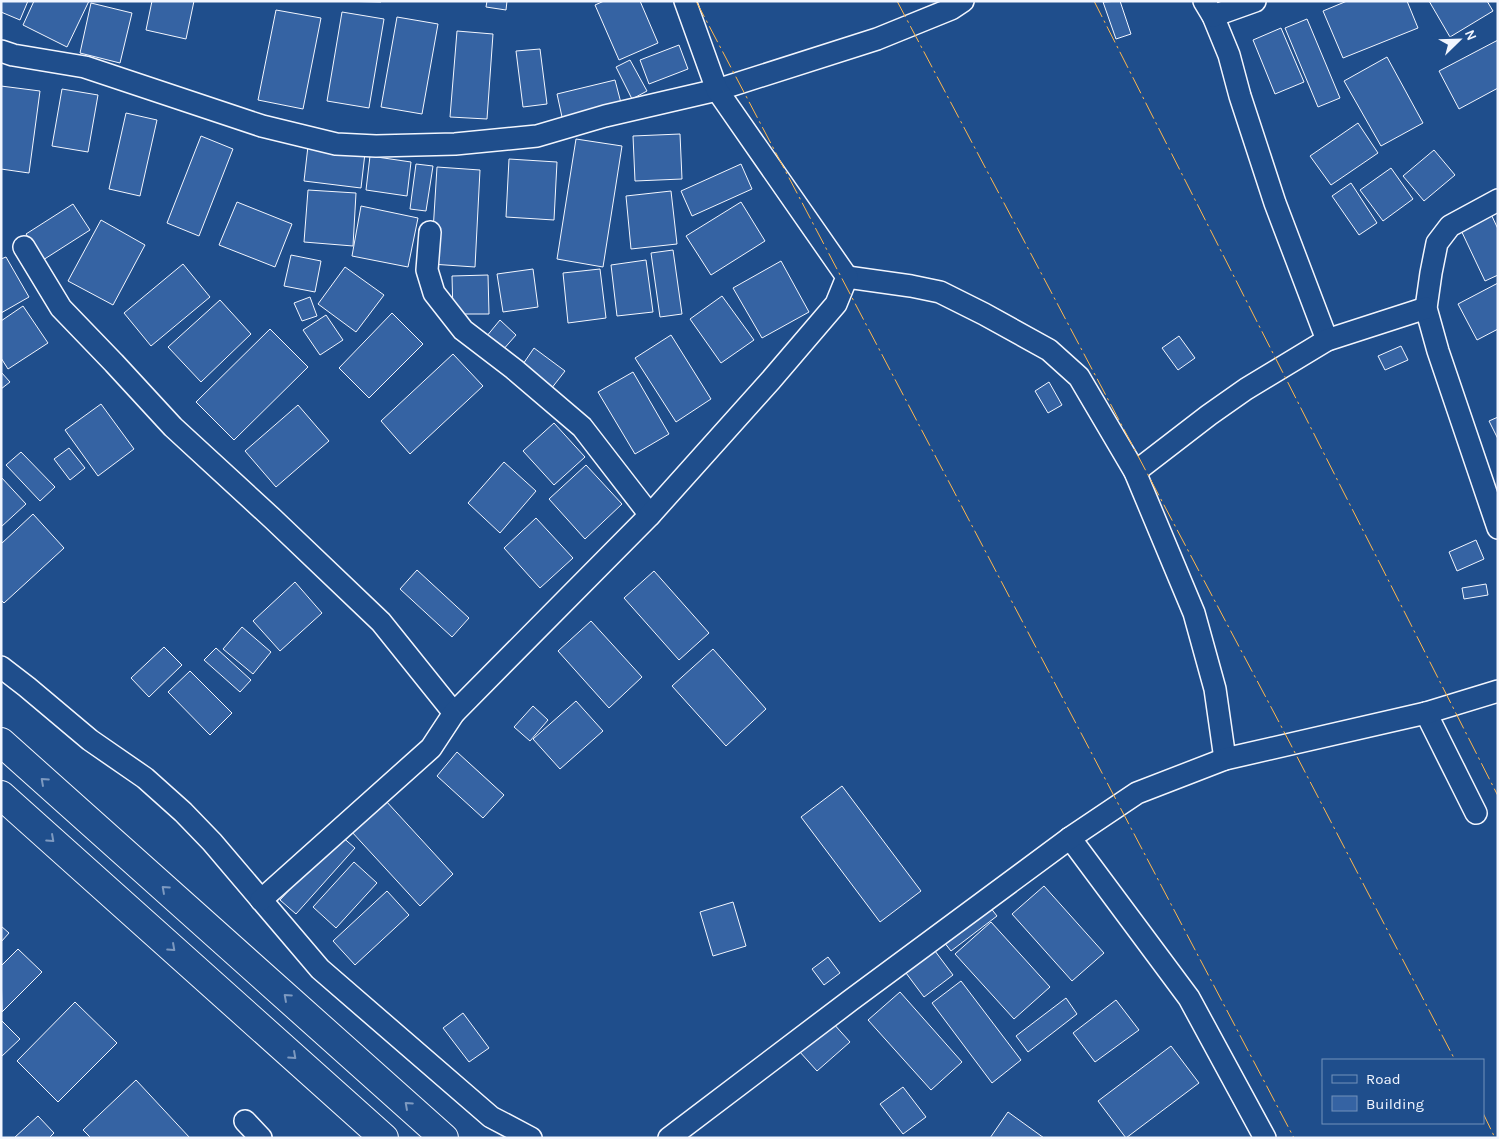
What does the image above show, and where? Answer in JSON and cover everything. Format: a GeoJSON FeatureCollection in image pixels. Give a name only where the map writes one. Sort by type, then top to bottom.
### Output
{"type":"FeatureCollection","features":[{"type":"Feature","properties":{"kind":"highway"},"geometry":{"type":"LineString","coordinates":[[1,742],[444,1138]]}},
{"type":"Feature","properties":{"kind":"highway"},"geometry":{"type":"LineString","coordinates":[[1,795],[384,1138]]}},
{"type":"Feature","properties":{"kind":"street"},"geometry":{"type":"LineString","coordinates":[[685,1],[717,90],[847,277],[940,292],[1048,350],[1078,377],[1135,472],[1194,613],[1215,689],[1225,760]]}},
{"type":"Feature","properties":{"kind":"street"},"geometry":{"type":"LineString","coordinates":[[1,51],[13,55],[85,67],[262,126],[336,144],[376,146],[455,144],[537,136],[605,116],[717,90],[877,39],[951,9],[964,1]]}},
{"type":"Feature","properties":{"kind":"street"},"geometry":{"type":"LineString","coordinates":[[1256,1],[1209,8],[1229,55],[1240,96],[1275,203],[1327,340]]}},
{"type":"Feature","properties":{"kind":"street"},"geometry":{"type":"LineString","coordinates":[[1498,200],[1450,226],[1437,243],[1430,273],[1426,308],[1438,351],[1494,498],[1498,528]]}},
{"type":"Feature","properties":{"kind":"street"},"geometry":{"type":"LineString","coordinates":[[430,232],[427,270],[434,293],[462,330],[514,369],[582,427],[650,515]]}},
{"type":"Feature","properties":{"kind":"street"},"geometry":{"type":"LineString","coordinates":[[24,247],[61,308],[173,428],[273,519],[381,622],[454,713]]}},
{"type":"Feature","properties":{"kind":"street"},"geometry":{"type":"LineString","coordinates":[[261,900],[431,748],[454,713],[650,515],[771,380],[836,304],[847,277]]}},
{"type":"Feature","properties":{"kind":"street"},"geometry":{"type":"LineString","coordinates":[[1135,472],[1238,394],[1327,340],[1426,308]]}},
{"type":"Feature","properties":{"kind":"street"},"geometry":{"type":"LineString","coordinates":[[1,667],[27,686],[90,740],[145,778],[183,812],[206,836],[320,969],[491,1117],[531,1138]]}},
{"type":"Feature","properties":{"kind":"street"},"geometry":{"type":"LineString","coordinates":[[669,1138],[1070,838],[1137,793],[1225,760],[1426,713],[1498,691]]}},
{"type":"Feature","properties":{"kind":"street"},"geometry":{"type":"LineString","coordinates":[[1426,713],[1456,777],[1476,813]]}},
{"type":"Feature","properties":{"kind":"street"},"geometry":{"type":"LineString","coordinates":[[1070,838],[1189,998],[1265,1138]]}},
{"type":"Feature","properties":{"kind":"street"},"geometry":{"type":"LineString","coordinates":[[244,1121],[261,1138]]}},
{"type":"Feature","properties":{"kind":"building"},"geometry":{"type":"Polygon","coordinates":[[[1,1],[28,1],[20,20],[1,12],[1,1]]]}},
{"type":"Feature","properties":{"kind":"building"},"geometry":{"type":"Polygon","coordinates":[[[34,1],[89,1],[67,47],[23,25],[34,1]]]}},
{"type":"Feature","properties":{"kind":"building"},"geometry":{"type":"Polygon","coordinates":[[[152,1],[194,1],[186,39],[146,30],[152,1]]]}},
{"type":"Feature","properties":{"kind":"building"},"geometry":{"type":"Polygon","coordinates":[[[336,1],[381,1],[381,2],[336,1]]]}},
{"type":"Feature","properties":{"kind":"building"},"geometry":{"type":"Polygon","coordinates":[[[487,1],[507,1],[506,10],[486,7],[487,1]]]}},
{"type":"Feature","properties":{"kind":"building"},"geometry":{"type":"Polygon","coordinates":[[[604,1],[640,1],[658,43],[619,60],[595,5],[604,1]]]}},
{"type":"Feature","properties":{"kind":"building"},"geometry":{"type":"Polygon","coordinates":[[[1120,1],[1131,34],[1116,39],[1103,2],[1120,1]]]}},
{"type":"Feature","properties":{"kind":"building"},"geometry":{"type":"Polygon","coordinates":[[[1347,1],[1407,1],[1418,28],[1343,58],[1323,11],[1347,1]]]}},
{"type":"Feature","properties":{"kind":"building"},"geometry":{"type":"Polygon","coordinates":[[[1429,1],[1487,1],[1493,11],[1450,37],[1429,1]]]}},
{"type":"Feature","properties":{"kind":"building"},"geometry":{"type":"Polygon","coordinates":[[[91,3],[132,13],[120,63],[80,53],[91,3]]]}},
{"type":"Feature","properties":{"kind":"building"},"geometry":{"type":"Polygon","coordinates":[[[276,10],[321,18],[303,109],[258,100],[276,10]]]}},
{"type":"Feature","properties":{"kind":"building"},"geometry":{"type":"Polygon","coordinates":[[[342,12],[384,19],[369,108],[327,101],[342,12]]]}},
{"type":"Feature","properties":{"kind":"building"},"geometry":{"type":"Polygon","coordinates":[[[397,17],[438,24],[422,114],[381,107],[397,17]]]}},
{"type":"Feature","properties":{"kind":"building"},"geometry":{"type":"Polygon","coordinates":[[[1307,19],[1340,98],[1318,107],[1285,28],[1307,19]]]}},
{"type":"Feature","properties":{"kind":"building"},"geometry":{"type":"Polygon","coordinates":[[[1281,28],[1304,82],[1275,94],[1253,40],[1281,28]]]}},
{"type":"Feature","properties":{"kind":"building"},"geometry":{"type":"Polygon","coordinates":[[[457,31],[493,34],[487,119],[450,117],[457,31]]]}},
{"type":"Feature","properties":{"kind":"building"},"geometry":{"type":"Polygon","coordinates":[[[1498,40],[1498,88],[1459,109],[1439,71],[1498,40]]]}},
{"type":"Feature","properties":{"kind":"building"},"geometry":{"type":"Polygon","coordinates":[[[679,45],[688,69],[649,84],[640,60],[679,45]]]}},
{"type":"Feature","properties":{"kind":"building"},"geometry":{"type":"Polygon","coordinates":[[[540,49],[547,104],[523,107],[516,51],[540,49]]]}},
{"type":"Feature","properties":{"kind":"building"},"geometry":{"type":"Polygon","coordinates":[[[1387,57],[1423,123],[1381,146],[1344,81],[1387,57]]]}},
{"type":"Feature","properties":{"kind":"building"},"geometry":{"type":"Polygon","coordinates":[[[630,60],[647,91],[632,99],[616,67],[630,60]]]}},
{"type":"Feature","properties":{"kind":"building"},"geometry":{"type":"Polygon","coordinates":[[[615,80],[621,103],[562,117],[557,94],[615,80]]]}},
{"type":"Feature","properties":{"kind":"building"},"geometry":{"type":"Polygon","coordinates":[[[1,86],[40,91],[29,173],[1,169],[1,86]]]}},
{"type":"Feature","properties":{"kind":"building"},"geometry":{"type":"Polygon","coordinates":[[[62,89],[98,95],[88,152],[52,146],[62,89]]]}},
{"type":"Feature","properties":{"kind":"building"},"geometry":{"type":"Polygon","coordinates":[[[126,113],[157,120],[140,196],[109,189],[126,113]]]}},
{"type":"Feature","properties":{"kind":"building"},"geometry":{"type":"Polygon","coordinates":[[[1358,123],[1378,153],[1331,185],[1310,156],[1358,123]]]}},
{"type":"Feature","properties":{"kind":"building"},"geometry":{"type":"Polygon","coordinates":[[[680,134],[682,179],[635,181],[633,136],[680,134]]]}},
{"type":"Feature","properties":{"kind":"building"},"geometry":{"type":"Polygon","coordinates":[[[201,136],[233,149],[199,236],[167,223],[201,136]]]}},
{"type":"Feature","properties":{"kind":"building"},"geometry":{"type":"Polygon","coordinates":[[[576,139],[622,146],[603,267],[557,259],[576,139]]]}},
{"type":"Feature","properties":{"kind":"building"},"geometry":{"type":"Polygon","coordinates":[[[308,146],[365,153],[361,188],[304,181],[308,146]]]}},
{"type":"Feature","properties":{"kind":"building"},"geometry":{"type":"Polygon","coordinates":[[[1434,150],[1455,175],[1424,201],[1403,176],[1434,150]]]}},
{"type":"Feature","properties":{"kind":"building"},"geometry":{"type":"Polygon","coordinates":[[[370,156],[411,162],[407,196],[366,190],[370,156]]]}},
{"type":"Feature","properties":{"kind":"building"},"geometry":{"type":"Polygon","coordinates":[[[509,159],[557,162],[554,220],[506,217],[509,159]]]}},
{"type":"Feature","properties":{"kind":"building"},"geometry":{"type":"Polygon","coordinates":[[[416,164],[433,166],[426,211],[410,209],[416,164]]]}},
{"type":"Feature","properties":{"kind":"building"},"geometry":{"type":"Polygon","coordinates":[[[741,164],[752,189],[692,216],[681,191],[741,164]]]}},
{"type":"Feature","properties":{"kind":"building"},"geometry":{"type":"Polygon","coordinates":[[[437,167],[480,170],[475,267],[431,264],[437,167]]]}},
{"type":"Feature","properties":{"kind":"building"},"geometry":{"type":"Polygon","coordinates":[[[1391,168],[1413,199],[1383,221],[1360,190],[1391,168]]]}},
{"type":"Feature","properties":{"kind":"building"},"geometry":{"type":"Polygon","coordinates":[[[1351,183],[1377,223],[1359,235],[1332,196],[1351,183]]]}},
{"type":"Feature","properties":{"kind":"building"},"geometry":{"type":"Polygon","coordinates":[[[308,190],[356,193],[353,246],[304,242],[308,190]]]}},
{"type":"Feature","properties":{"kind":"building"},"geometry":{"type":"Polygon","coordinates":[[[671,191],[677,244],[631,249],[626,196],[671,191]]]}},
{"type":"Feature","properties":{"kind":"building"},"geometry":{"type":"Polygon","coordinates":[[[237,202],[292,224],[275,267],[219,245],[237,202]]]}},
{"type":"Feature","properties":{"kind":"building"},"geometry":{"type":"Polygon","coordinates":[[[741,202],[765,241],[711,275],[686,236],[741,202]]]}},
{"type":"Feature","properties":{"kind":"building"},"geometry":{"type":"Polygon","coordinates":[[[73,204],[90,230],[43,260],[26,234],[73,204]]]}},
{"type":"Feature","properties":{"kind":"building"},"geometry":{"type":"Polygon","coordinates":[[[361,206],[418,218],[408,267],[352,256],[361,206]]]}},
{"type":"Feature","properties":{"kind":"building"},"geometry":{"type":"Polygon","coordinates":[[[1490,212],[1498,229],[1498,275],[1485,281],[1459,226],[1490,212]]]}},
{"type":"Feature","properties":{"kind":"building"},"geometry":{"type":"Polygon","coordinates":[[[101,220],[145,245],[113,305],[68,281],[101,220]]]}},
{"type":"Feature","properties":{"kind":"building"},"geometry":{"type":"Polygon","coordinates":[[[673,250],[682,314],[660,317],[651,253],[673,250]]]}},
{"type":"Feature","properties":{"kind":"building"},"geometry":{"type":"Polygon","coordinates":[[[291,255],[321,261],[315,292],[284,286],[291,255]]]}},
{"type":"Feature","properties":{"kind":"building"},"geometry":{"type":"Polygon","coordinates":[[[6,257],[29,297],[1,313],[1,259],[6,257]]]}},
{"type":"Feature","properties":{"kind":"building"},"geometry":{"type":"Polygon","coordinates":[[[646,260],[653,312],[617,316],[611,265],[646,260]]]}},
{"type":"Feature","properties":{"kind":"building"},"geometry":{"type":"Polygon","coordinates":[[[781,261],[809,312],[762,338],[733,288],[781,261]]]}},
{"type":"Feature","properties":{"kind":"building"},"geometry":{"type":"Polygon","coordinates":[[[183,264],[210,297],[151,346],[124,313],[183,264]]]}},
{"type":"Feature","properties":{"kind":"building"},"geometry":{"type":"Polygon","coordinates":[[[345,267],[384,295],[356,332],[318,304],[345,267]]]}},
{"type":"Feature","properties":{"kind":"building"},"geometry":{"type":"Polygon","coordinates":[[[533,269],[538,307],[503,312],[497,274],[533,269]]]}},
{"type":"Feature","properties":{"kind":"building"},"geometry":{"type":"Polygon","coordinates":[[[600,269],[606,318],[568,323],[563,273],[600,269]]]}},
{"type":"Feature","properties":{"kind":"building"},"geometry":{"type":"Polygon","coordinates":[[[488,275],[489,314],[453,314],[452,276],[488,275]]]}},
{"type":"Feature","properties":{"kind":"building"},"geometry":{"type":"Polygon","coordinates":[[[1498,283],[1498,329],[1477,340],[1458,304],[1498,283]]]}},
{"type":"Feature","properties":{"kind":"building"},"geometry":{"type":"Polygon","coordinates":[[[722,296],[754,340],[721,363],[690,319],[722,296]]]}},
{"type":"Feature","properties":{"kind":"building"},"geometry":{"type":"Polygon","coordinates":[[[310,297],[317,316],[302,321],[294,303],[310,297]]]}},
{"type":"Feature","properties":{"kind":"building"},"geometry":{"type":"Polygon","coordinates":[[[220,300],[251,334],[201,382],[168,347],[220,300]]]}},
{"type":"Feature","properties":{"kind":"building"},"geometry":{"type":"Polygon","coordinates":[[[23,306],[48,343],[8,369],[1,358],[1,321],[23,306]]]}},
{"type":"Feature","properties":{"kind":"building"},"geometry":{"type":"Polygon","coordinates":[[[392,313],[423,344],[369,398],[339,368],[392,313]]]}},
{"type":"Feature","properties":{"kind":"building"},"geometry":{"type":"Polygon","coordinates":[[[326,315],[343,340],[320,355],[303,330],[326,315]]]}},
{"type":"Feature","properties":{"kind":"building"},"geometry":{"type":"Polygon","coordinates":[[[500,320],[516,335],[502,351],[486,337],[500,320]]]}},
{"type":"Feature","properties":{"kind":"building"},"geometry":{"type":"Polygon","coordinates":[[[270,329],[308,367],[234,440],[196,402],[270,329]]]}},
{"type":"Feature","properties":{"kind":"building"},"geometry":{"type":"Polygon","coordinates":[[[671,335],[711,399],[676,422],[635,358],[671,335]]]}},
{"type":"Feature","properties":{"kind":"building"},"geometry":{"type":"Polygon","coordinates":[[[1179,336],[1195,358],[1178,370],[1162,348],[1179,336]]]}},
{"type":"Feature","properties":{"kind":"building"},"geometry":{"type":"Polygon","coordinates":[[[1401,346],[1408,360],[1385,370],[1378,356],[1401,346]]]}},
{"type":"Feature","properties":{"kind":"building"},"geometry":{"type":"Polygon","coordinates":[[[534,348],[565,371],[551,389],[521,367],[534,348]]]}},
{"type":"Feature","properties":{"kind":"building"},"geometry":{"type":"Polygon","coordinates":[[[453,354],[483,386],[410,454],[381,421],[453,354]]]}},
{"type":"Feature","properties":{"kind":"building"},"geometry":{"type":"Polygon","coordinates":[[[1,372],[10,382],[1,389],[1,372]]]}},
{"type":"Feature","properties":{"kind":"building"},"geometry":{"type":"Polygon","coordinates":[[[633,372],[669,434],[635,454],[598,392],[633,372]]]}},
{"type":"Feature","properties":{"kind":"building"},"geometry":{"type":"Polygon","coordinates":[[[1049,382],[1062,405],[1048,413],[1035,391],[1049,382]]]}},
{"type":"Feature","properties":{"kind":"building"},"geometry":{"type":"Polygon","coordinates":[[[101,404],[134,449],[98,476],[65,430],[101,404]]]}},
{"type":"Feature","properties":{"kind":"building"},"geometry":{"type":"Polygon","coordinates":[[[298,405],[329,441],[276,487],[245,451],[298,405]]]}},
{"type":"Feature","properties":{"kind":"building"},"geometry":{"type":"Polygon","coordinates":[[[1498,417],[1498,439],[1489,421],[1498,417]]]}},
{"type":"Feature","properties":{"kind":"building"},"geometry":{"type":"Polygon","coordinates":[[[554,423],[585,457],[554,485],[523,451],[554,423]]]}},
{"type":"Feature","properties":{"kind":"building"},"geometry":{"type":"Polygon","coordinates":[[[69,448],[85,468],[70,480],[54,459],[69,448]]]}},
{"type":"Feature","properties":{"kind":"building"},"geometry":{"type":"Polygon","coordinates":[[[21,452],[55,487],[40,501],[6,465],[21,452]]]}},
{"type":"Feature","properties":{"kind":"building"},"geometry":{"type":"Polygon","coordinates":[[[504,462],[536,491],[500,533],[468,503],[504,462]]]}},
{"type":"Feature","properties":{"kind":"building"},"geometry":{"type":"Polygon","coordinates":[[[586,465],[622,504],[585,539],[549,499],[586,465]]]}},
{"type":"Feature","properties":{"kind":"building"},"geometry":{"type":"Polygon","coordinates":[[[1,477],[26,504],[1,527],[1,477]]]}},
{"type":"Feature","properties":{"kind":"building"},"geometry":{"type":"Polygon","coordinates":[[[33,514],[64,548],[4,603],[1,600],[1,544],[33,514]]]}},
{"type":"Feature","properties":{"kind":"building"},"geometry":{"type":"Polygon","coordinates":[[[536,518],[573,558],[540,588],[504,548],[536,518]]]}},
{"type":"Feature","properties":{"kind":"building"},"geometry":{"type":"Polygon","coordinates":[[[1476,540],[1484,559],[1457,571],[1449,552],[1476,540]]]}},
{"type":"Feature","properties":{"kind":"building"},"geometry":{"type":"Polygon","coordinates":[[[417,570],[469,618],[452,637],[400,589],[417,570]]]}},
{"type":"Feature","properties":{"kind":"building"},"geometry":{"type":"Polygon","coordinates":[[[654,571],[709,633],[679,660],[624,598],[654,571]]]}},
{"type":"Feature","properties":{"kind":"building"},"geometry":{"type":"Polygon","coordinates":[[[295,582],[322,613],[280,651],[253,621],[295,582]]]}},
{"type":"Feature","properties":{"kind":"building"},"geometry":{"type":"Polygon","coordinates":[[[1486,584],[1488,595],[1464,599],[1462,588],[1486,584]]]}},
{"type":"Feature","properties":{"kind":"building"},"geometry":{"type":"Polygon","coordinates":[[[591,621],[642,677],[609,708],[558,651],[591,621]]]}},
{"type":"Feature","properties":{"kind":"building"},"geometry":{"type":"Polygon","coordinates":[[[242,627],[271,652],[253,674],[223,649],[242,627]]]}},
{"type":"Feature","properties":{"kind":"building"},"geometry":{"type":"Polygon","coordinates":[[[164,647],[182,665],[149,697],[131,678],[164,647]]]}},
{"type":"Feature","properties":{"kind":"building"},"geometry":{"type":"Polygon","coordinates":[[[216,648],[251,680],[240,692],[204,660],[216,648]]]}},
{"type":"Feature","properties":{"kind":"building"},"geometry":{"type":"Polygon","coordinates":[[[713,649],[766,709],[726,746],[672,686],[713,649]]]}},
{"type":"Feature","properties":{"kind":"building"},"geometry":{"type":"Polygon","coordinates":[[[190,671],[232,713],[210,735],[168,692],[190,671]]]}},
{"type":"Feature","properties":{"kind":"building"},"geometry":{"type":"Polygon","coordinates":[[[576,701],[603,731],[560,769],[533,739],[576,701]]]}},
{"type":"Feature","properties":{"kind":"building"},"geometry":{"type":"Polygon","coordinates":[[[533,706],[548,720],[530,741],[514,727],[533,706]]]}},
{"type":"Feature","properties":{"kind":"building"},"geometry":{"type":"Polygon","coordinates":[[[457,752],[504,795],[483,818],[437,776],[457,752]]]}},
{"type":"Feature","properties":{"kind":"building"},"geometry":{"type":"Polygon","coordinates":[[[842,786],[921,891],[880,922],[801,817],[842,786]]]}},
{"type":"Feature","properties":{"kind":"building"},"geometry":{"type":"Polygon","coordinates":[[[385,800],[453,874],[420,906],[351,831],[385,800]]]}},
{"type":"Feature","properties":{"kind":"building"},"geometry":{"type":"Polygon","coordinates":[[[340,835],[355,848],[296,914],[280,900],[340,835]]]}},
{"type":"Feature","properties":{"kind":"building"},"geometry":{"type":"Polygon","coordinates":[[[354,862],[377,883],[336,928],[313,907],[354,862]]]}},
{"type":"Feature","properties":{"kind":"building"},"geometry":{"type":"Polygon","coordinates":[[[1044,886],[1104,953],[1072,981],[1012,914],[1044,886]]]}},
{"type":"Feature","properties":{"kind":"building"},"geometry":{"type":"Polygon","coordinates":[[[387,891],[409,915],[355,965],[333,941],[387,891]]]}},
{"type":"Feature","properties":{"kind":"building"},"geometry":{"type":"Polygon","coordinates":[[[733,902],[746,946],[713,956],[700,912],[733,902]]]}},
{"type":"Feature","properties":{"kind":"building"},"geometry":{"type":"Polygon","coordinates":[[[986,902],[997,916],[951,951],[940,937],[986,902]]]}},
{"type":"Feature","properties":{"kind":"building"},"geometry":{"type":"Polygon","coordinates":[[[991,922],[1050,987],[1014,1019],[955,954],[991,922]]]}},
{"type":"Feature","properties":{"kind":"building"},"geometry":{"type":"Polygon","coordinates":[[[1,926],[9,933],[1,942],[1,926]]]}},
{"type":"Feature","properties":{"kind":"building"},"geometry":{"type":"Polygon","coordinates":[[[932,947],[953,975],[924,997],[903,969],[932,947]]]}},
{"type":"Feature","properties":{"kind":"building"},"geometry":{"type":"Polygon","coordinates":[[[18,949],[42,972],[2,1012],[1,966],[18,949]]]}},
{"type":"Feature","properties":{"kind":"building"},"geometry":{"type":"Polygon","coordinates":[[[828,957],[840,973],[824,985],[812,969],[828,957]]]}},
{"type":"Feature","properties":{"kind":"building"},"geometry":{"type":"Polygon","coordinates":[[[961,981],[1021,1060],[992,1083],[932,1003],[961,981]]]}},
{"type":"Feature","properties":{"kind":"building"},"geometry":{"type":"Polygon","coordinates":[[[900,992],[962,1062],[931,1090],[868,1020],[900,992]]]}},
{"type":"Feature","properties":{"kind":"building"},"geometry":{"type":"Polygon","coordinates":[[[1066,998],[1077,1014],[1028,1052],[1016,1036],[1066,998]]]}},
{"type":"Feature","properties":{"kind":"building"},"geometry":{"type":"Polygon","coordinates":[[[1116,1000],[1139,1030],[1095,1062],[1073,1033],[1116,1000]]]}},
{"type":"Feature","properties":{"kind":"building"},"geometry":{"type":"Polygon","coordinates":[[[75,1002],[117,1043],[58,1102],[17,1061],[75,1002]]]}},
{"type":"Feature","properties":{"kind":"building"},"geometry":{"type":"Polygon","coordinates":[[[463,1013],[489,1048],[469,1062],[443,1028],[463,1013]]]}},
{"type":"Feature","properties":{"kind":"building"},"geometry":{"type":"Polygon","coordinates":[[[1,1020],[20,1039],[1,1057],[1,1020]]]}},
{"type":"Feature","properties":{"kind":"building"},"geometry":{"type":"Polygon","coordinates":[[[832,1022],[850,1042],[817,1071],[799,1051],[832,1022]]]}},
{"type":"Feature","properties":{"kind":"building"},"geometry":{"type":"Polygon","coordinates":[[[1171,1046],[1199,1083],[1126,1138],[1098,1101],[1171,1046]]]}},
{"type":"Feature","properties":{"kind":"building"},"geometry":{"type":"Polygon","coordinates":[[[136,1080],[190,1138],[91,1138],[83,1130],[136,1080]]]}},
{"type":"Feature","properties":{"kind":"building"},"geometry":{"type":"Polygon","coordinates":[[[903,1087],[926,1117],[903,1134],[880,1104],[903,1087]]]}},
{"type":"Feature","properties":{"kind":"building"},"geometry":{"type":"Polygon","coordinates":[[[1008,1112],[1044,1138],[990,1138],[1008,1112]]]}},
{"type":"Feature","properties":{"kind":"building"},"geometry":{"type":"Polygon","coordinates":[[[38,1116],[54,1133],[49,1138],[14,1138],[38,1116]]]}},
{"type":"Feature","properties":{"kind":"power"},"geometry":{"type":"LineString","coordinates":[[696,1],[1294,1138]]}},
{"type":"Feature","properties":{"kind":"power"},"geometry":{"type":"LineString","coordinates":[[897,1],[1280,724],[1454,1059]]}},
{"type":"Feature","properties":{"kind":"power"},"geometry":{"type":"LineString","coordinates":[[1094,1],[1498,796]]}},
{"type":"Feature","properties":{"kind":"power"},"geometry":{"type":"LineString","coordinates":[[1484,1115],[1495,1138]]}}]}
